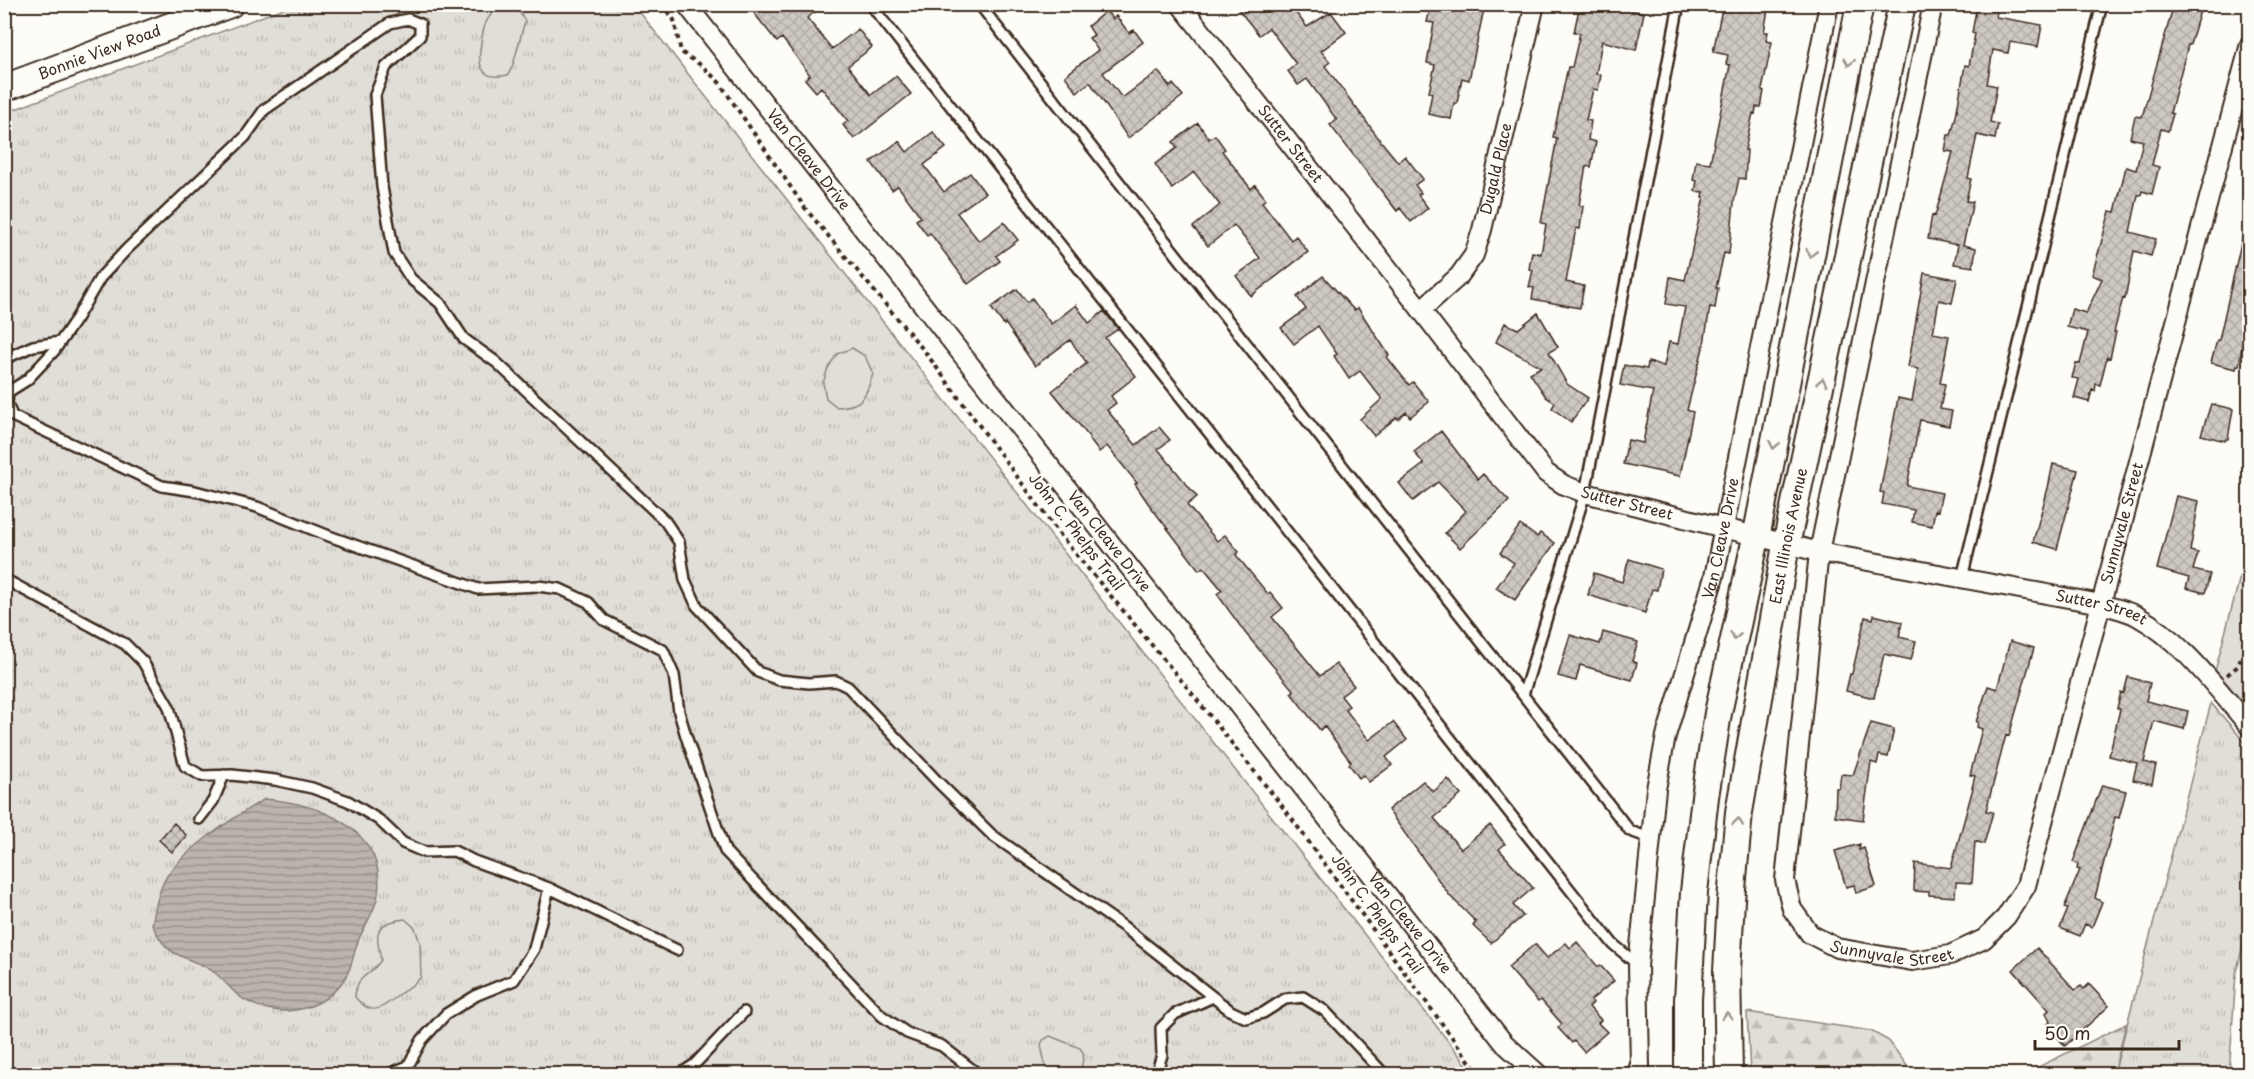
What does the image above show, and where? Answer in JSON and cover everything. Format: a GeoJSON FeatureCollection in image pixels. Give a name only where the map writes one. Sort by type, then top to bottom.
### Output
{"type":"FeatureCollection","features":[{"type":"Feature","properties":{"kind":"main road","name":"Bonnie View Road"},"geometry":{"type":"LineString","coordinates":[[4,88],[230,4]]}},
{"type":"Feature","properties":{"kind":"main road"},"geometry":{"type":"LineString","coordinates":[[1688,1074],[1694,892],[1718,713],[1756,538],[1860,4]]}},
{"type":"Feature","properties":{"kind":"main road","name":"East Illinois Avenue"},"geometry":{"type":"LineString","coordinates":[[1729,1074],[1727,971],[1739,812],[1786,545],[1902,4]]}},
{"type":"Feature","properties":{"kind":"street","name":"Van Cleave Drive"},"geometry":{"type":"LineString","coordinates":[[686,4],[1497,1033],[1538,1074]]}},
{"type":"Feature","properties":{"kind":"street","name":"Sutter Street"},"geometry":{"type":"LineString","coordinates":[[1180,4],[1546,473],[1564,485],[1585,493],[1756,538],[1819,552],[2101,604],[2135,615],[2163,634],[2186,654],[2250,727]]}},
{"type":"Feature","properties":{"kind":"street","name":"Dugald Place"},"geometry":{"type":"LineString","coordinates":[[1421,310],[1459,276],[1474,255],[1485,219],[1535,4]]}},
{"type":"Feature","properties":{"kind":"street","name":"Van Cleave Drive"},"geometry":{"type":"LineString","coordinates":[[1636,1074],[1640,1066],[1638,966],[1656,789],[1666,736],[1714,577],[1829,4]]}},
{"type":"Feature","properties":{"kind":"street","name":"Sunnyvale Street"},"geometry":{"type":"LineString","coordinates":[[1933,4],[1819,552],[1785,880],[1792,909],[1810,934],[1837,948],[1912,961],[1950,955],[1984,939],[2006,917],[2026,886],[2250,44]]}},
{"type":"Feature","properties":{"kind":"lane"},"geometry":{"type":"LineString","coordinates":[[870,4],[1613,944],[1638,966]]}},
{"type":"Feature","properties":{"kind":"lane"},"geometry":{"type":"LineString","coordinates":[[979,4],[1630,831],[1650,838]]}},
{"type":"Feature","properties":{"kind":"lane"},"geometry":{"type":"LineString","coordinates":[[1523,695],[1585,493],[1678,4]]}},
{"type":"Feature","properties":{"kind":"lane"},"geometry":{"type":"LineString","coordinates":[[1962,578],[2102,4]]}},
{"type":"Feature","properties":{"kind":"lane"},"geometry":{"type":"LineString","coordinates":[[978,1074],[942,1046],[907,1033],[882,1016],[725,850],[686,736],[679,712],[674,675],[663,650],[604,620],[588,602],[560,589],[538,586],[478,589],[329,536],[257,507],[195,491],[162,486],[8,413],[8,392],[27,380],[60,342],[100,278],[127,249],[245,137],[264,110],[390,23],[408,19],[420,24],[420,36],[386,67],[375,95],[387,217],[394,253],[411,279],[440,303],[464,339],[496,362],[664,521],[679,542],[685,580],[697,606],[758,672],[779,680],[809,683],[836,681],[848,687],[992,835],[1124,927],[1231,1011],[1246,1018],[1263,1013],[1285,999],[1303,997],[1325,1011],[1384,1074]]}},
{"type":"Feature","properties":{"kind":"lane"},"geometry":{"type":"LineString","coordinates":[[4,359],[33,346],[60,342]]}},
{"type":"Feature","properties":{"kind":"lane"},"geometry":{"type":"LineString","coordinates":[[4,579],[125,644],[143,662],[169,707],[185,766],[202,776],[224,775],[274,780],[312,788],[348,801],[379,820],[403,843],[424,852],[454,851],[474,861],[549,888],[677,950]]}},
{"type":"Feature","properties":{"kind":"lane"},"geometry":{"type":"LineString","coordinates":[[199,819],[213,801],[224,775]]}},
{"type":"Feature","properties":{"kind":"lane"},"geometry":{"type":"LineString","coordinates":[[389,1074],[408,1066],[422,1040],[446,1014],[477,995],[514,980],[534,949],[549,888]]}},
{"type":"Feature","properties":{"kind":"lane"},"geometry":{"type":"LineString","coordinates":[[1156,1074],[1162,1055],[1161,1028],[1175,1014],[1213,997]]}},
{"type":"Feature","properties":{"kind":"lane"},"geometry":{"type":"LineString","coordinates":[[681,1074],[695,1070],[744,1012]]}},
{"type":"Feature","properties":{"kind":"path","name":"John C. Phelps Trail"},"geometry":{"type":"LineString","coordinates":[[662,4],[674,20],[681,52],[702,66],[719,82],[805,208],[926,353],[1060,535],[1107,594],[1186,686],[1286,811],[1479,1074]]}},
{"type":"Feature","properties":{"kind":"path"},"geometry":{"type":"LineString","coordinates":[[2228,675],[2238,666],[2250,636]]}},
{"type":"Feature","properties":{"kind":"green space"},"geometry":{"type":"Polygon","coordinates":[[[295,4],[634,5],[1474,1074],[5,1074],[5,113],[295,4]]]}},
{"type":"Feature","properties":{"kind":"green space"},"geometry":{"type":"Polygon","coordinates":[[[510,7],[520,13],[525,21],[513,65],[508,75],[490,75],[485,72],[480,62],[480,46],[484,29],[488,18],[494,12],[510,7]]]}},
{"type":"Feature","properties":{"kind":"green space"},"geometry":{"type":"Polygon","coordinates":[[[852,348],[865,356],[873,374],[862,399],[853,405],[837,407],[826,398],[823,383],[828,368],[837,354],[852,348]]]}},
{"type":"Feature","properties":{"kind":"green space"},"geometry":{"type":"Polygon","coordinates":[[[2249,543],[2250,711],[2215,671],[2249,543]]]}},
{"type":"Feature","properties":{"kind":"green space"},"geometry":{"type":"Polygon","coordinates":[[[2211,703],[2250,748],[2249,920],[2236,974],[2229,1074],[2114,1074],[2211,703]]]}},
{"type":"Feature","properties":{"kind":"green space"},"geometry":{"type":"Polygon","coordinates":[[[405,919],[415,928],[420,943],[421,977],[384,1006],[375,1009],[365,1007],[355,997],[356,990],[361,980],[381,960],[378,943],[379,931],[387,923],[405,919]]]}},
{"type":"Feature","properties":{"kind":"green space"},"geometry":{"type":"Polygon","coordinates":[[[1747,1012],[1871,1031],[1889,1041],[1913,1074],[1750,1074],[1747,1012]]]}},
{"type":"Feature","properties":{"kind":"green space"},"geometry":{"type":"Polygon","coordinates":[[[2126,1024],[2114,1074],[2024,1074],[2126,1024]]]}},
{"type":"Feature","properties":{"kind":"green space"},"geometry":{"type":"Polygon","coordinates":[[[1050,1036],[1080,1048],[1084,1054],[1080,1074],[1047,1074],[1041,1045],[1043,1040],[1050,1036]]]}},
{"type":"Feature","properties":{"kind":"shaded area"},"geometry":{"type":"Polygon","coordinates":[[[265,799],[306,806],[345,824],[360,836],[372,852],[378,871],[377,901],[359,938],[345,978],[325,999],[300,1009],[286,1011],[272,1010],[245,1000],[209,969],[169,949],[152,925],[161,888],[175,866],[212,834],[265,799]]]}},
{"type":"Feature","properties":{"kind":"building"},"geometry":{"type":"Polygon","coordinates":[[[765,4],[825,4],[807,18],[832,49],[858,29],[872,47],[848,66],[871,95],[896,76],[911,94],[854,139],[843,125],[848,121],[821,87],[816,92],[805,79],[810,75],[782,38],[777,42],[754,13],[765,4]]]}},
{"type":"Feature","properties":{"kind":"building"},"geometry":{"type":"Polygon","coordinates":[[[1234,4],[1289,4],[1307,27],[1331,12],[1346,32],[1321,51],[1330,62],[1325,66],[1398,162],[1405,156],[1423,179],[1415,185],[1421,193],[1418,195],[1428,208],[1411,222],[1400,208],[1397,211],[1330,125],[1337,120],[1307,79],[1298,85],[1288,71],[1296,64],[1269,28],[1259,35],[1234,4]]]}},
{"type":"Feature","properties":{"kind":"building"},"geometry":{"type":"Polygon","coordinates":[[[1431,4],[1485,4],[1469,80],[1462,78],[1451,119],[1428,114],[1432,93],[1429,92],[1435,65],[1427,63],[1434,23],[1427,22],[1431,4]]]}},
{"type":"Feature","properties":{"kind":"building"},"geometry":{"type":"Polygon","coordinates":[[[1580,4],[1614,4],[1614,6],[1644,13],[1636,50],[1602,41],[1596,74],[1601,75],[1598,90],[1593,89],[1586,120],[1591,121],[1588,140],[1596,142],[1591,167],[1586,166],[1579,205],[1583,206],[1580,229],[1576,228],[1566,282],[1584,286],[1580,308],[1532,299],[1534,288],[1529,287],[1533,270],[1529,269],[1532,252],[1541,254],[1546,224],[1541,223],[1557,138],[1553,137],[1568,67],[1572,67],[1580,33],[1574,32],[1580,4]]]}},
{"type":"Feature","properties":{"kind":"building"},"geometry":{"type":"Polygon","coordinates":[[[1723,4],[1769,4],[1764,32],[1768,32],[1766,41],[1772,42],[1762,90],[1764,91],[1761,107],[1756,107],[1755,114],[1753,113],[1745,150],[1747,150],[1745,179],[1739,178],[1734,202],[1729,254],[1724,253],[1716,288],[1718,288],[1715,308],[1710,307],[1704,344],[1687,410],[1693,412],[1680,476],[1623,464],[1628,440],[1643,443],[1653,391],[1620,385],[1624,365],[1647,369],[1648,362],[1664,366],[1669,342],[1678,344],[1685,307],[1666,304],[1670,277],[1685,280],[1704,197],[1702,197],[1703,192],[1695,191],[1697,181],[1693,180],[1696,161],[1710,163],[1730,65],[1726,64],[1728,55],[1713,52],[1723,4]]]}},
{"type":"Feature","properties":{"kind":"building"},"geometry":{"type":"Polygon","coordinates":[[[1977,4],[1998,4],[1996,17],[2042,25],[2038,47],[2010,42],[2008,53],[1993,50],[1987,84],[1997,86],[1990,122],[1998,124],[1995,139],[1977,135],[1968,178],[1971,179],[1966,201],[1973,202],[1963,245],[1976,248],[1973,267],[1954,264],[1958,245],[1928,239],[1932,215],[1935,216],[1953,152],[1945,151],[1948,135],[1951,135],[1956,116],[1965,65],[1969,66],[1975,34],[1972,33],[1977,4]]]}},
{"type":"Feature","properties":{"kind":"building"},"geometry":{"type":"Polygon","coordinates":[[[2174,4],[2202,4],[2190,45],[2188,45],[2170,113],[2173,114],[2168,131],[2161,129],[2152,165],[2159,167],[2152,194],[2142,191],[2141,195],[2138,195],[2130,232],[2156,239],[2151,256],[2134,251],[2110,358],[2107,357],[2100,385],[2096,384],[2095,391],[2092,390],[2089,402],[2074,398],[2079,379],[2072,378],[2076,363],[2080,364],[2088,332],[2067,327],[2072,309],[2086,313],[2102,279],[2092,275],[2110,211],[2115,212],[2126,167],[2136,170],[2143,141],[2130,138],[2135,116],[2142,117],[2174,4]]]}},
{"type":"Feature","properties":{"kind":"building"},"geometry":{"type":"Polygon","coordinates":[[[1106,11],[1113,19],[1116,16],[1129,33],[1134,30],[1143,42],[1103,73],[1122,98],[1158,71],[1170,87],[1173,84],[1183,96],[1128,138],[1090,82],[1077,92],[1065,76],[1098,50],[1089,38],[1094,35],[1088,26],[1106,11]]]}},
{"type":"Feature","properties":{"kind":"building"},"geometry":{"type":"Polygon","coordinates":[[[1198,123],[1209,139],[1215,135],[1225,149],[1222,151],[1251,189],[1255,185],[1266,199],[1262,202],[1291,240],[1296,236],[1308,252],[1251,296],[1236,276],[1260,258],[1234,225],[1208,246],[1193,227],[1220,205],[1194,172],[1172,189],[1155,164],[1177,148],[1173,142],[1198,123]]]}},
{"type":"Feature","properties":{"kind":"building"},"geometry":{"type":"Polygon","coordinates":[[[933,132],[946,148],[924,165],[944,192],[970,173],[985,193],[957,213],[979,241],[1004,222],[1018,240],[996,256],[1000,261],[968,284],[930,233],[927,235],[916,220],[921,217],[898,186],[892,190],[871,162],[899,141],[907,152],[933,132]]]}},
{"type":"Feature","properties":{"kind":"building"},"geometry":{"type":"Polygon","coordinates":[[[2243,234],[2250,235],[2250,322],[2246,321],[2239,366],[2237,365],[2236,369],[2211,363],[2217,340],[2219,340],[2243,234]]]}},
{"type":"Feature","properties":{"kind":"building"},"geometry":{"type":"Polygon","coordinates":[[[1924,273],[1957,279],[1952,303],[1939,300],[1933,333],[1949,336],[1940,383],[1945,384],[1940,409],[1952,411],[1949,426],[1920,420],[1907,486],[1942,493],[1932,526],[1912,522],[1914,510],[1882,504],[1884,493],[1880,492],[1898,398],[1912,401],[1918,369],[1908,367],[1924,273]]]}},
{"type":"Feature","properties":{"kind":"building"},"geometry":{"type":"Polygon","coordinates":[[[1323,276],[1354,310],[1358,308],[1389,355],[1387,357],[1409,385],[1413,382],[1429,402],[1410,417],[1406,412],[1398,419],[1397,417],[1374,436],[1360,419],[1382,399],[1360,371],[1349,379],[1334,356],[1337,354],[1318,326],[1294,344],[1281,328],[1306,309],[1297,297],[1323,276]]]}},
{"type":"Feature","properties":{"kind":"building"},"geometry":{"type":"Polygon","coordinates":[[[1017,289],[1027,302],[1032,298],[1051,324],[1076,305],[1089,323],[1104,311],[1118,329],[1105,338],[1136,376],[1111,396],[1116,403],[1107,410],[1136,445],[1159,427],[1170,440],[1158,449],[1197,497],[1187,505],[1217,541],[1225,535],[1239,552],[1236,555],[1268,594],[1270,592],[1283,608],[1272,617],[1320,676],[1336,664],[1354,686],[1341,696],[1349,706],[1345,709],[1369,740],[1393,722],[1407,740],[1386,757],[1392,765],[1369,782],[1363,775],[1359,778],[1349,764],[1351,762],[1324,726],[1320,730],[1291,693],[1294,691],[1246,634],[1217,594],[1222,590],[1203,567],[1199,570],[1148,503],[1135,484],[1137,483],[1107,446],[1099,452],[1052,391],[1087,363],[1070,340],[1035,366],[1005,323],[1004,325],[991,308],[1017,289]]]}},
{"type":"Feature","properties":{"kind":"building"},"geometry":{"type":"Polygon","coordinates":[[[1538,313],[1558,347],[1549,352],[1567,384],[1588,398],[1571,422],[1552,408],[1555,403],[1546,397],[1530,373],[1541,367],[1496,342],[1505,323],[1518,329],[1538,313]]]}},
{"type":"Feature","properties":{"kind":"building"},"geometry":{"type":"Polygon","coordinates":[[[2211,404],[2233,409],[2228,439],[2225,441],[2201,435],[2211,404]]]}},
{"type":"Feature","properties":{"kind":"building"},"geometry":{"type":"Polygon","coordinates":[[[1441,431],[1478,479],[1483,474],[1509,501],[1460,548],[1445,533],[1466,511],[1438,482],[1413,501],[1399,483],[1424,464],[1414,452],[1441,431]]]}},
{"type":"Feature","properties":{"kind":"building"},"geometry":{"type":"Polygon","coordinates":[[[2053,464],[2078,470],[2057,549],[2033,542],[2053,464]]]}},
{"type":"Feature","properties":{"kind":"building"},"geometry":{"type":"Polygon","coordinates":[[[2176,496],[2199,501],[2190,551],[2198,553],[2193,570],[2210,574],[2205,593],[2186,588],[2189,578],[2157,569],[2176,496]]]}},
{"type":"Feature","properties":{"kind":"building"},"geometry":{"type":"Polygon","coordinates":[[[1520,525],[1537,537],[1540,533],[1555,543],[1515,600],[1496,588],[1514,563],[1500,553],[1520,525]]]}},
{"type":"Feature","properties":{"kind":"building"},"geometry":{"type":"Polygon","coordinates":[[[1629,559],[1661,569],[1657,590],[1652,589],[1645,613],[1588,595],[1594,573],[1622,582],[1629,559]]]}},
{"type":"Feature","properties":{"kind":"building"},"geometry":{"type":"Polygon","coordinates":[[[1874,615],[1902,622],[1899,637],[1916,641],[1911,660],[1884,654],[1874,698],[1846,691],[1865,617],[1873,619],[1874,615]]]}},
{"type":"Feature","properties":{"kind":"building"},"geometry":{"type":"Polygon","coordinates":[[[1603,632],[1638,642],[1632,661],[1637,663],[1632,680],[1580,665],[1576,681],[1558,676],[1570,635],[1600,644],[1603,632]]]}},
{"type":"Feature","properties":{"kind":"building"},"geometry":{"type":"Polygon","coordinates":[[[2010,641],[2034,648],[2009,736],[2006,735],[1986,811],[1993,812],[1984,844],[1975,841],[1972,883],[1956,882],[1955,897],[1914,891],[1915,863],[1951,868],[1973,788],[1975,776],[1970,775],[1982,729],[1977,727],[1978,722],[1976,722],[1988,686],[1997,689],[2010,641]]]}},
{"type":"Feature","properties":{"kind":"building"},"geometry":{"type":"Polygon","coordinates":[[[2128,677],[2150,683],[2146,701],[2188,711],[2184,729],[2154,721],[2144,762],[2156,765],[2152,784],[2133,780],[2137,763],[2109,756],[2120,709],[2117,708],[2128,677]]]}},
{"type":"Feature","properties":{"kind":"building"},"geometry":{"type":"Polygon","coordinates":[[[1871,723],[1894,729],[1888,757],[1879,755],[1877,764],[1871,762],[1863,820],[1835,816],[1836,788],[1839,788],[1841,774],[1853,775],[1871,723]]]}},
{"type":"Feature","properties":{"kind":"building"},"geometry":{"type":"Polygon","coordinates":[[[1448,779],[1461,795],[1434,818],[1461,849],[1490,825],[1505,844],[1499,849],[1533,888],[1513,905],[1523,916],[1491,943],[1473,926],[1476,922],[1450,896],[1388,810],[1423,781],[1433,792],[1448,779]]]}},
{"type":"Feature","properties":{"kind":"building"},"geometry":{"type":"Polygon","coordinates":[[[2102,785],[2126,791],[2119,818],[2115,817],[2095,898],[2102,902],[2092,927],[2085,924],[2080,936],[2060,928],[2068,909],[2064,908],[2080,870],[2077,869],[2078,864],[2073,862],[2102,785]]]}},
{"type":"Feature","properties":{"kind":"building"},"geometry":{"type":"Polygon","coordinates":[[[174,823],[187,836],[172,852],[159,840],[174,823]]]}},
{"type":"Feature","properties":{"kind":"building"},"geometry":{"type":"Polygon","coordinates":[[[1860,844],[1859,850],[1864,848],[1876,886],[1856,893],[1854,885],[1846,887],[1835,851],[1860,844]]]}},
{"type":"Feature","properties":{"kind":"building"},"geometry":{"type":"Polygon","coordinates":[[[1577,942],[1598,967],[1600,965],[1614,981],[1591,1000],[1593,1003],[1589,1007],[1601,1020],[1598,1023],[1607,1032],[1584,1052],[1558,1028],[1562,1024],[1541,1000],[1538,1002],[1508,967],[1535,944],[1547,958],[1566,943],[1570,948],[1577,942]]]}},
{"type":"Feature","properties":{"kind":"building"},"geometry":{"type":"Polygon","coordinates":[[[2037,948],[2075,990],[2081,986],[2084,989],[2089,984],[2109,1006],[2065,1046],[2047,1025],[2050,1022],[2046,1013],[2049,1010],[2013,970],[2037,948]]]}}]}
